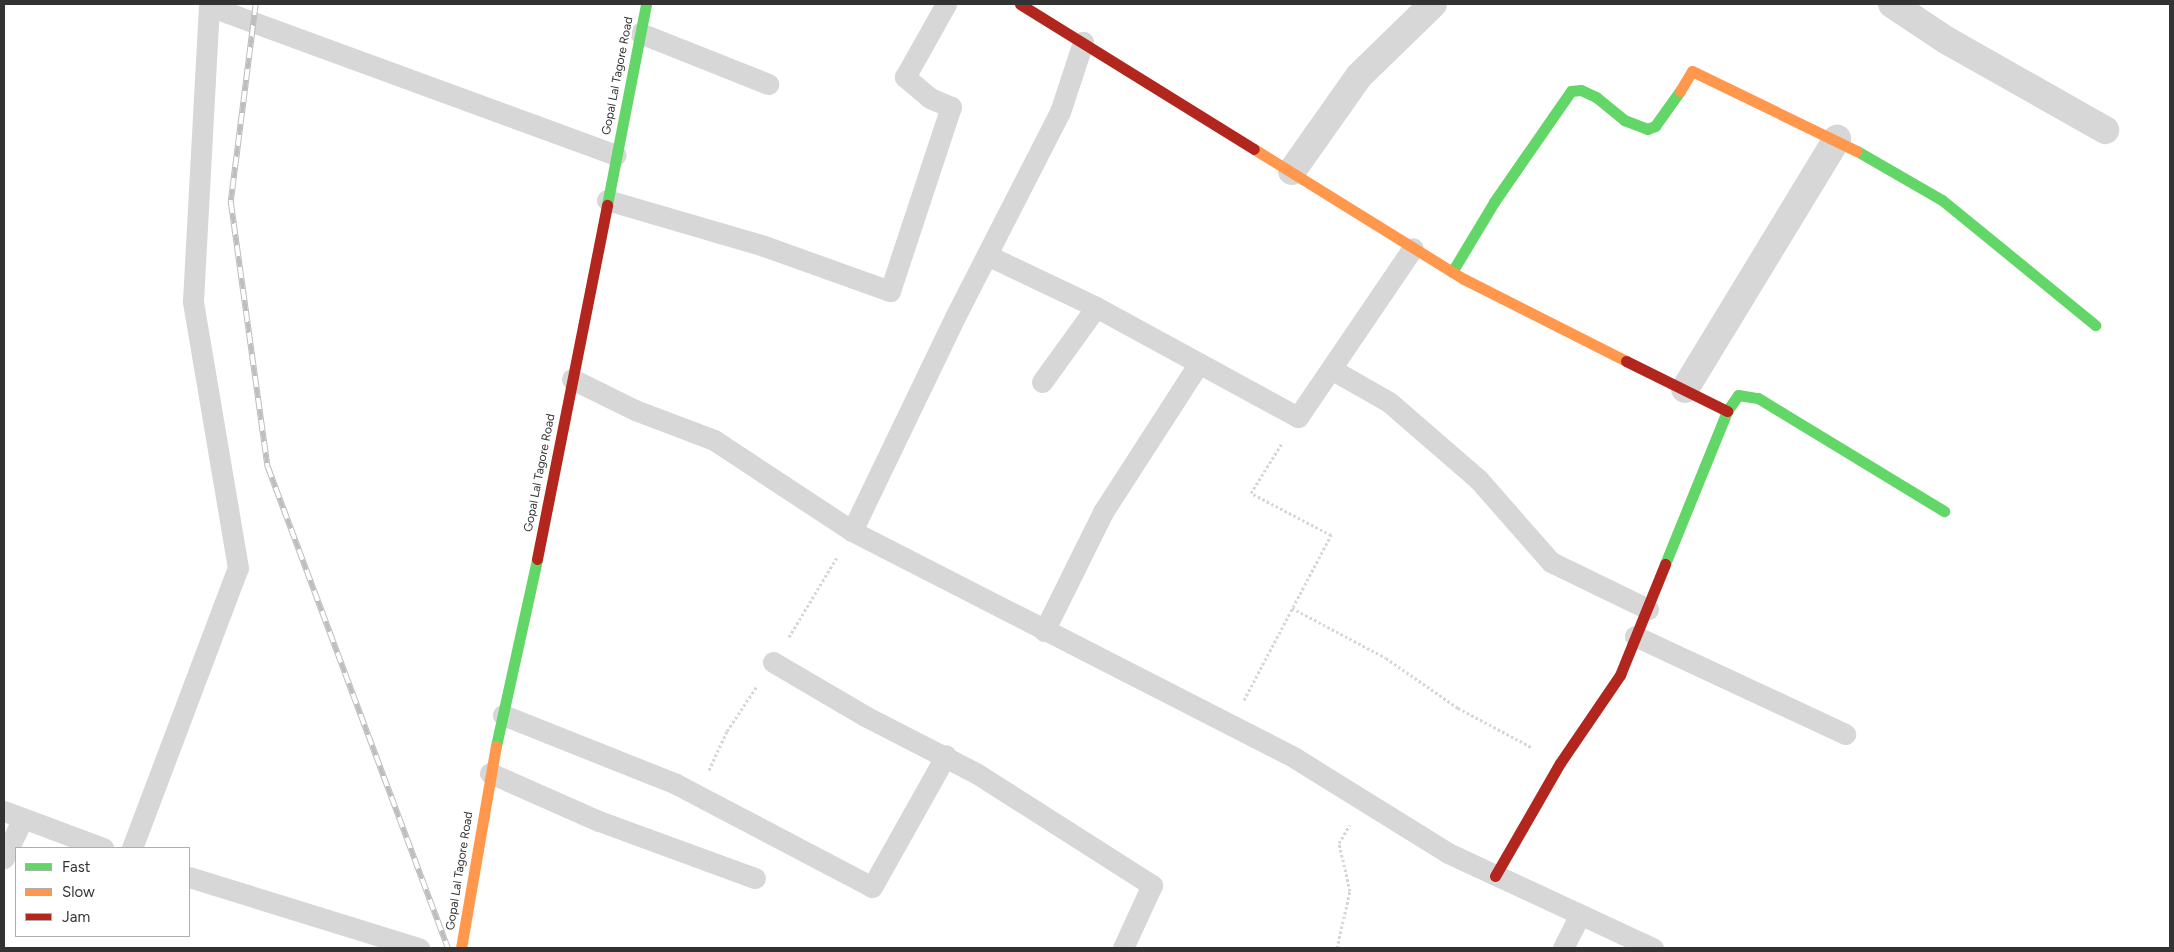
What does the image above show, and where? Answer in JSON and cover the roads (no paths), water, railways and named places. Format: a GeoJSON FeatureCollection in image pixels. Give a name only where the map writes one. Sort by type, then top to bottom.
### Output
{"type":"FeatureCollection","features":[{"type":"Feature","properties":{"kind":"street","name":"Gopal Lal Tagore Road"},"geometry":{"type":"LineString","coordinates":[[461,948],[490,773],[572,379],[646,4]]}},
{"type":"Feature","properties":{"kind":"street"},"geometry":{"type":"LineString","coordinates":[[1020,4],[1452,272],[1727,411]]}},
{"type":"Feature","properties":{"kind":"street"},"geometry":{"type":"LineString","coordinates":[[1292,171],[1359,76],[1433,4]]}},
{"type":"Feature","properties":{"kind":"street"},"geometry":{"type":"LineString","coordinates":[[1892,4],[1946,40],[2105,130]]}},
{"type":"Feature","properties":{"kind":"street"},"geometry":{"type":"LineString","coordinates":[[1452,272],[1494,202],[1571,91],[1581,90],[1596,97],[1624,120],[1646,129],[1655,126],[1666,113],[1692,71],[1837,140],[1942,200],[2094,325]]}},
{"type":"Feature","properties":{"kind":"street"},"geometry":{"type":"LineString","coordinates":[[1685,389],[1837,140]]}},
{"type":"Feature","properties":{"kind":"street"},"geometry":{"type":"LineString","coordinates":[[1495,876],[1560,763],[1620,675],[1727,411],[1738,395],[1758,398],[1944,511]]}},
{"type":"Feature","properties":{"kind":"lane"},"geometry":{"type":"LineString","coordinates":[[608,200],[764,246],[890,290],[951,107],[930,98],[906,77],[946,4]]}},
{"type":"Feature","properties":{"kind":"lane"},"geometry":{"type":"LineString","coordinates":[[132,847],[238,568],[193,301],[209,6],[616,155]]}},
{"type":"Feature","properties":{"kind":"lane"},"geometry":{"type":"LineString","coordinates":[[640,33],[768,84]]}},
{"type":"Feature","properties":{"kind":"lane"},"geometry":{"type":"LineString","coordinates":[[852,531],[987,255],[1060,112],[1084,42]]}},
{"type":"Feature","properties":{"kind":"lane"},"geometry":{"type":"LineString","coordinates":[[987,255],[1096,307],[1298,417],[1414,248]]}},
{"type":"Feature","properties":{"kind":"lane"},"geometry":{"type":"LineString","coordinates":[[1042,382],[1096,307]]}},
{"type":"Feature","properties":{"kind":"lane"},"geometry":{"type":"LineString","coordinates":[[1044,631],[1103,512],[1199,363]]}},
{"type":"Feature","properties":{"kind":"lane"},"geometry":{"type":"LineString","coordinates":[[1331,369],[1389,402],[1478,479],[1551,562],[1648,609]]}},
{"type":"Feature","properties":{"kind":"lane"},"geometry":{"type":"LineString","coordinates":[[572,379],[635,410],[714,440],[852,531],[1295,758],[1448,853],[1580,917],[1653,948]]}},
{"type":"Feature","properties":{"kind":"lane"},"geometry":{"type":"LineString","coordinates":[[1635,636],[1845,734]]}},
{"type":"Feature","properties":{"kind":"lane"},"geometry":{"type":"LineString","coordinates":[[773,662],[865,716],[946,755],[1052,818],[1152,884],[1122,948]]}},
{"type":"Feature","properties":{"kind":"lane"},"geometry":{"type":"LineString","coordinates":[[503,715],[676,784],[872,887],[946,755]]}},
{"type":"Feature","properties":{"kind":"lane"},"geometry":{"type":"LineString","coordinates":[[490,773],[599,821],[755,878]]}},
{"type":"Feature","properties":{"kind":"lane"},"geometry":{"type":"LineString","coordinates":[[4,858],[13,815],[100,847]]}},
{"type":"Feature","properties":{"kind":"lane"},"geometry":{"type":"LineString","coordinates":[[190,877],[419,948]]}},
{"type":"Feature","properties":{"kind":"lane"},"geometry":{"type":"LineString","coordinates":[[1563,948],[1580,917]]}},
{"type":"Feature","properties":{"kind":"railway"},"geometry":{"type":"LineString","coordinates":[[256,4],[231,202],[268,467],[448,948]]}}]}
